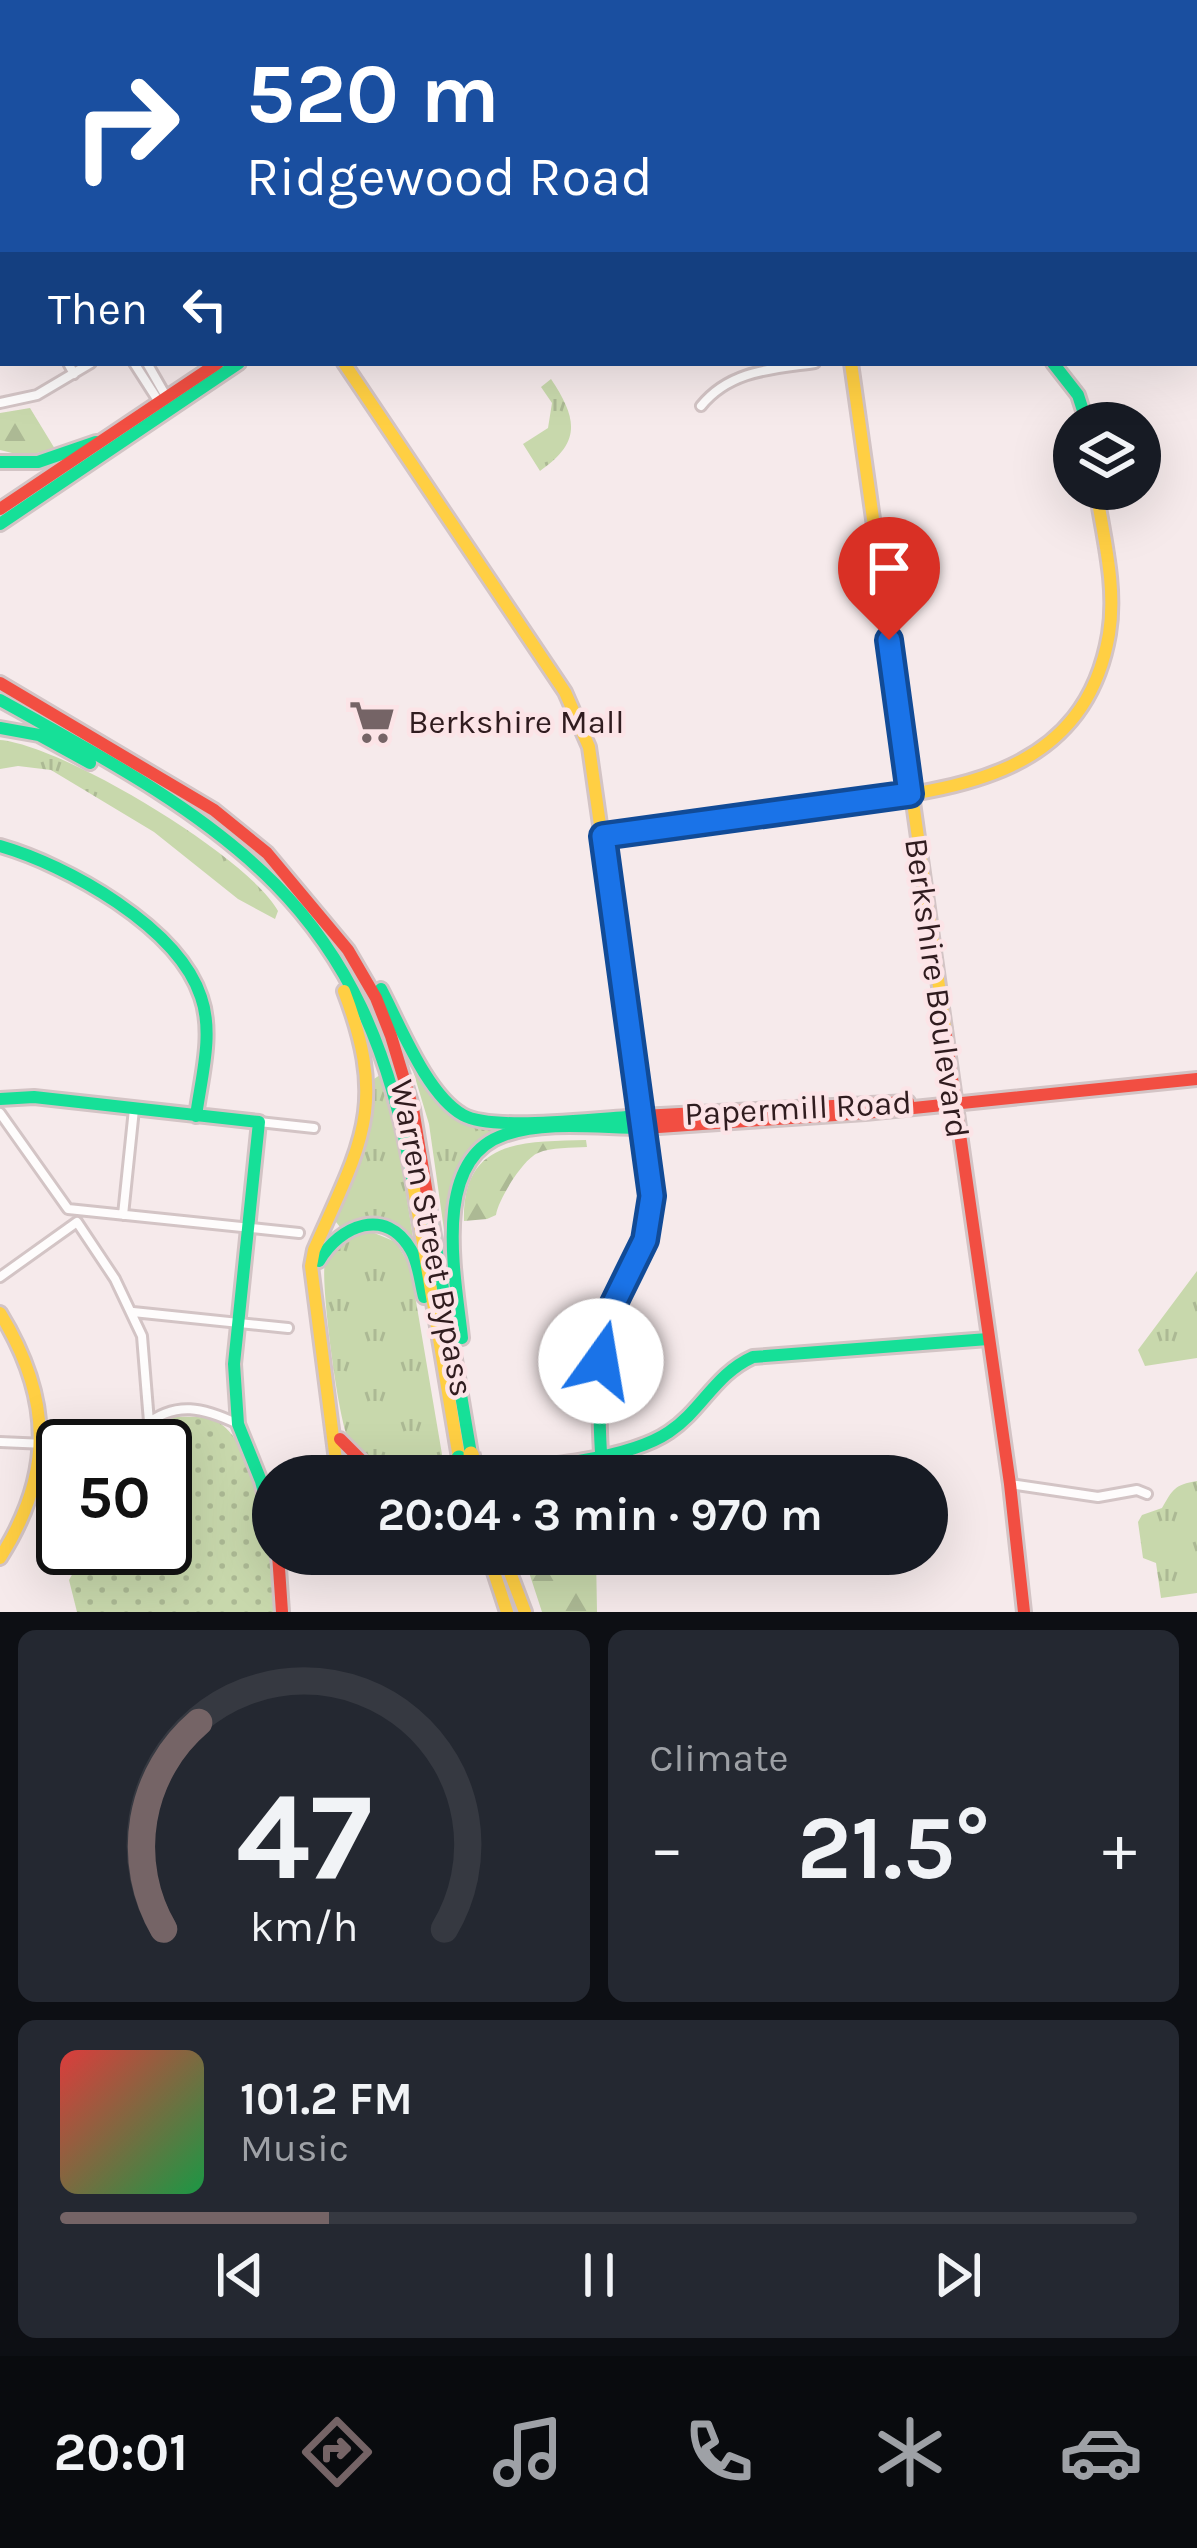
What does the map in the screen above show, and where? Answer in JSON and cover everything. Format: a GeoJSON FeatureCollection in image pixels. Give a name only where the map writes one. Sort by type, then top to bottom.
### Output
{"type":"FeatureCollection","features":[{"type":"Feature","properties":{"kind":"main road"},"geometry":{"type":"LineString","coordinates":[[0,524],[214,366]]}},
{"type":"Feature","properties":{"kind":"main road"},"geometry":{"type":"LineString","coordinates":[[0,509],[96,442],[234,366]]}},
{"type":"Feature","properties":{"kind":"main road"},"geometry":{"type":"LineString","coordinates":[[346,366],[572,704],[589,747],[652,1196],[649,1225],[608,1325],[598,1394],[601,1453]]}},
{"type":"Feature","properties":{"kind":"main road","name":"Berkshire Boulevard"},"geometry":{"type":"LineString","coordinates":[[850,366],[1010,1484],[1024,1612]]}},
{"type":"Feature","properties":{"kind":"main road"},"geometry":{"type":"LineString","coordinates":[[1055,366],[1080,402]]}},
{"type":"Feature","properties":{"kind":"main road"},"geometry":{"type":"LineString","coordinates":[[0,462],[38,462],[96,442]]}},
{"type":"Feature","properties":{"kind":"main road"},"geometry":{"type":"LineString","coordinates":[[603,836],[972,784],[1014,768],[1047,745],[1079,709],[1101,663],[1110,620],[1098,510]]}},
{"type":"Feature","properties":{"kind":"main road","name":"Warren Street Bypass"},"geometry":{"type":"LineString","coordinates":[[0,683],[214,810],[267,853],[348,950],[391,1036],[422,1153],[464,1455]]}},
{"type":"Feature","properties":{"kind":"main road","name":"Warren Street Bypass"},"geometry":{"type":"LineString","coordinates":[[0,700],[214,830],[276,882],[331,950],[365,1009],[393,1082],[467,1455]]}},
{"type":"Feature","properties":{"kind":"main road"},"geometry":{"type":"LineString","coordinates":[[0,728],[39,735],[214,830]]}},
{"type":"Feature","properties":{"kind":"main road"},"geometry":{"type":"LineString","coordinates":[[0,846],[34,855],[63,870],[157,934],[181,956],[196,982],[206,1027],[196,1115]]}},
{"type":"Feature","properties":{"kind":"main road"},"geometry":{"type":"LineString","coordinates":[[267,853],[315,893],[335,918],[392,1009],[429,1080],[462,1115],[493,1124],[643,1122]]}},
{"type":"Feature","properties":{"kind":"main road"},"geometry":{"type":"LineString","coordinates":[[276,882],[344,989],[370,1066],[364,1135],[311,1266],[337,1443],[352,1455]]}},
{"type":"Feature","properties":{"kind":"main road","name":"Papermill Road"},"geometry":{"type":"LineString","coordinates":[[643,1122],[837,1103],[953,1102],[1197,1079]]}},
{"type":"Feature","properties":{"kind":"main road"},"geometry":{"type":"LineString","coordinates":[[0,1099],[34,1097],[259,1122],[234,1362],[238,1424],[252,1457]]}},
{"type":"Feature","properties":{"kind":"main road"},"geometry":{"type":"LineString","coordinates":[[464,1449],[453,1211],[455,1187],[463,1171],[478,1149],[503,1135],[643,1122]]}},
{"type":"Feature","properties":{"kind":"main road"},"geometry":{"type":"LineString","coordinates":[[337,1455],[319,1263],[337,1234],[369,1224],[392,1231],[412,1253],[464,1449]]}},
{"type":"Feature","properties":{"kind":"main road"},"geometry":{"type":"LineString","coordinates":[[0,1313],[16,1335],[34,1378],[40,1419]]}},
{"type":"Feature","properties":{"kind":"main road"},"geometry":{"type":"LineString","coordinates":[[587,1455],[649,1443],[671,1431],[718,1375],[753,1357],[988,1339]]}},
{"type":"Feature","properties":{"kind":"main road"},"geometry":{"type":"LineString","coordinates":[[0,1558],[28,1508],[36,1474]]}},
{"type":"Feature","properties":{"kind":"main road"},"geometry":{"type":"LineString","coordinates":[[279,1575],[282,1612]]}},
{"type":"Feature","properties":{"kind":"main road"},"geometry":{"type":"LineString","coordinates":[[495,1575],[507,1611]]}},
{"type":"Feature","properties":{"kind":"main road"},"geometry":{"type":"LineString","coordinates":[[511,1575],[525,1612]]}},
{"type":"Feature","properties":{"kind":"street"},"geometry":{"type":"LineString","coordinates":[[70,366],[74,374]]}},
{"type":"Feature","properties":{"kind":"street"},"geometry":{"type":"LineString","coordinates":[[0,403],[37,395],[86,366]]}},
{"type":"Feature","properties":{"kind":"street"},"geometry":{"type":"LineString","coordinates":[[136,366],[166,405]]}},
{"type":"Feature","properties":{"kind":"street"},"geometry":{"type":"LineString","coordinates":[[147,366],[166,405]]}},
{"type":"Feature","properties":{"kind":"street"},"geometry":{"type":"LineString","coordinates":[[701,406],[714,391],[742,375],[797,366]]}},
{"type":"Feature","properties":{"kind":"street"},"geometry":{"type":"LineString","coordinates":[[123,1215],[134,1109]]}},
{"type":"Feature","properties":{"kind":"street"},"geometry":{"type":"LineString","coordinates":[[0,1113],[68,1209],[299,1233]]}},
{"type":"Feature","properties":{"kind":"street"},"geometry":{"type":"LineString","coordinates":[[259,1122],[314,1128]]}},
{"type":"Feature","properties":{"kind":"street"},"geometry":{"type":"LineString","coordinates":[[0,1277],[77,1222],[133,1312],[146,1352],[149,1419]]}},
{"type":"Feature","properties":{"kind":"street"},"geometry":{"type":"LineString","coordinates":[[133,1312],[288,1328]]}},
{"type":"Feature","properties":{"kind":"street"},"geometry":{"type":"LineString","coordinates":[[156,1419],[191,1407],[238,1424]]}},
{"type":"Feature","properties":{"kind":"street"},"geometry":{"type":"LineString","coordinates":[[0,1442],[36,1444]]}},
{"type":"Feature","properties":{"kind":"street"},"geometry":{"type":"LineString","coordinates":[[1010,1484],[1098,1497],[1137,1490],[1147,1494]]}},
{"type":"Feature","properties":{"kind":"green space"},"geometry":{"type":"Polygon","coordinates":[[[551,379],[566,406],[571,429],[563,450],[540,471],[523,444],[548,428],[552,403],[541,387],[551,379]]]}},
{"type":"Feature","properties":{"kind":"green space"},"geometry":{"type":"Polygon","coordinates":[[[30,408],[55,449],[24,456],[0,450],[0,413],[30,408]]]}},
{"type":"Feature","properties":{"kind":"green space"},"geometry":{"type":"Polygon","coordinates":[[[0,740],[65,761],[193,834],[260,888],[278,911],[275,919],[238,899],[154,832],[51,770],[0,769],[0,740]]]}},
{"type":"Feature","properties":{"kind":"green space"},"geometry":{"type":"Polygon","coordinates":[[[404,1041],[429,1088],[448,1110],[497,1130],[468,1157],[454,1179],[446,1244],[429,1124],[404,1041]]]}},
{"type":"Feature","properties":{"kind":"green space"},"geometry":{"type":"Polygon","coordinates":[[[380,1075],[393,1110],[415,1250],[398,1229],[340,1227],[332,1217],[374,1079],[380,1075]]]}},
{"type":"Feature","properties":{"kind":"green space"},"geometry":{"type":"Polygon","coordinates":[[[586,1140],[587,1147],[538,1153],[512,1181],[496,1215],[464,1221],[466,1194],[485,1159],[520,1145],[586,1140]]]}},
{"type":"Feature","properties":{"kind":"green space"},"geometry":{"type":"Polygon","coordinates":[[[367,1230],[396,1242],[410,1266],[442,1455],[364,1455],[349,1440],[336,1383],[324,1275],[331,1250],[367,1230]]]}},
{"type":"Feature","properties":{"kind":"green space"},"geometry":{"type":"Polygon","coordinates":[[[1197,1271],[1197,1358],[1145,1366],[1138,1350],[1197,1271]]]}},
{"type":"Feature","properties":{"kind":"green space"},"geometry":{"type":"Polygon","coordinates":[[[199,1417],[216,1421],[247,1459],[252,1473],[252,1575],[271,1575],[273,1612],[77,1612],[72,1575],[192,1575],[192,1419],[168,1419],[199,1417]]]}},
{"type":"Feature","properties":{"kind":"green space"},"geometry":{"type":"Polygon","coordinates":[[[1197,1481],[1197,1593],[1161,1598],[1156,1563],[1143,1558],[1138,1522],[1142,1515],[1162,1508],[1175,1489],[1197,1481]]]}},
{"type":"Feature","properties":{"kind":"green space"},"geometry":{"type":"Polygon","coordinates":[[[530,1575],[596,1575],[597,1612],[542,1612],[530,1575]]]}},
{"type":"Feature","properties":{"kind":"traffic: fast"},"geometry":{"type":"LineString","coordinates":[[0,524],[235,366]]}},
{"type":"Feature","properties":{"kind":"traffic: fast"},"geometry":{"type":"LineString","coordinates":[[1055,366],[1080,402]]}},
{"type":"Feature","properties":{"kind":"traffic: fast"},"geometry":{"type":"LineString","coordinates":[[0,462],[38,462],[96,442]]}},
{"type":"Feature","properties":{"kind":"traffic: fast"},"geometry":{"type":"LineString","coordinates":[[0,700],[155,790],[220,835],[276,884],[323,941],[361,1008],[391,1087],[413,1183]]}},
{"type":"Feature","properties":{"kind":"traffic: fast"},"geometry":{"type":"LineString","coordinates":[[0,728],[39,735],[90,763]]}},
{"type":"Feature","properties":{"kind":"traffic: fast"},"geometry":{"type":"LineString","coordinates":[[0,846],[56,868],[117,902],[145,923],[189,971],[201,997],[206,1026],[196,1116]]}},
{"type":"Feature","properties":{"kind":"traffic: fast"},"geometry":{"type":"LineString","coordinates":[[601,1453],[605,1340],[653,1196],[623,987]]}},
{"type":"Feature","properties":{"kind":"traffic: fast"},"geometry":{"type":"LineString","coordinates":[[381,989],[426,1076],[463,1115],[498,1123],[642,1116]]}},
{"type":"Feature","properties":{"kind":"traffic: fast"},"geometry":{"type":"LineString","coordinates":[[0,1099],[34,1097],[259,1122],[234,1364],[238,1424],[252,1459]]}},
{"type":"Feature","properties":{"kind":"traffic: fast"},"geometry":{"type":"LineString","coordinates":[[462,1338],[453,1224],[465,1169],[481,1148],[520,1130],[644,1128]]}},
{"type":"Feature","properties":{"kind":"traffic: fast"},"geometry":{"type":"LineString","coordinates":[[429,1206],[471,1454]]}},
{"type":"Feature","properties":{"kind":"traffic: fast"},"geometry":{"type":"LineString","coordinates":[[319,1261],[351,1230],[364,1225],[389,1228],[411,1250],[424,1297]]}},
{"type":"Feature","properties":{"kind":"traffic: fast"},"geometry":{"type":"LineString","coordinates":[[607,1455],[669,1432],[728,1373],[753,1357],[988,1339]]}},
{"type":"Feature","properties":{"kind":"traffic: slow"},"geometry":{"type":"LineString","coordinates":[[346,366],[565,692],[589,747],[623,987]]}},
{"type":"Feature","properties":{"kind":"traffic: slow"},"geometry":{"type":"LineString","coordinates":[[851,366],[945,1029]]}},
{"type":"Feature","properties":{"kind":"traffic: slow"},"geometry":{"type":"LineString","coordinates":[[603,836],[906,795],[996,772],[1036,752],[1069,724],[1094,685],[1109,634],[1110,579],[1099,510]]}},
{"type":"Feature","properties":{"kind":"traffic: slow"},"geometry":{"type":"LineString","coordinates":[[335,1455],[311,1266],[363,1124],[364,1065],[344,991]]}},
{"type":"Feature","properties":{"kind":"traffic: slow"},"geometry":{"type":"LineString","coordinates":[[413,1183],[458,1455]]}},
{"type":"Feature","properties":{"kind":"traffic: slow"},"geometry":{"type":"LineString","coordinates":[[0,1313],[30,1375],[40,1436],[30,1496],[0,1558]]}},
{"type":"Feature","properties":{"kind":"traffic: slow"},"geometry":{"type":"LineString","coordinates":[[495,1575],[507,1612]]}},
{"type":"Feature","properties":{"kind":"traffic: slow"},"geometry":{"type":"LineString","coordinates":[[511,1575],[525,1612]]}},
{"type":"Feature","properties":{"kind":"traffic: jam"},"geometry":{"type":"LineString","coordinates":[[0,509],[214,366]]}},
{"type":"Feature","properties":{"kind":"traffic: jam"},"geometry":{"type":"LineString","coordinates":[[0,683],[214,810],[267,853],[348,950],[391,1036],[413,1109],[429,1206]]}},
{"type":"Feature","properties":{"kind":"traffic: jam"},"geometry":{"type":"LineString","coordinates":[[945,1029],[1024,1612]]}},
{"type":"Feature","properties":{"kind":"traffic: jam"},"geometry":{"type":"LineString","coordinates":[[644,1128],[865,1113],[1197,1079]]}},
{"type":"Feature","properties":{"kind":"traffic: jam"},"geometry":{"type":"LineString","coordinates":[[642,1116],[908,1102]]}},
{"type":"Feature","properties":{"kind":"traffic: jam"},"geometry":{"type":"LineString","coordinates":[[340,1439],[356,1455]]}},
{"type":"Feature","properties":{"kind":"traffic: jam"},"geometry":{"type":"LineString","coordinates":[[279,1575],[282,1612]]}},
{"type":"Feature","properties":{"kind":"place","name":"Berkshire Mall"},"geometry":{"type":"Point","coordinates":[372,722]}},
{"type":"Feature","properties":{"kind":"route"},"geometry":{"type":"LineString","coordinates":[[601,1361],[614,1303],[645,1240],[652,1196],[603,836],[910,794],[889,640]]}}]}
